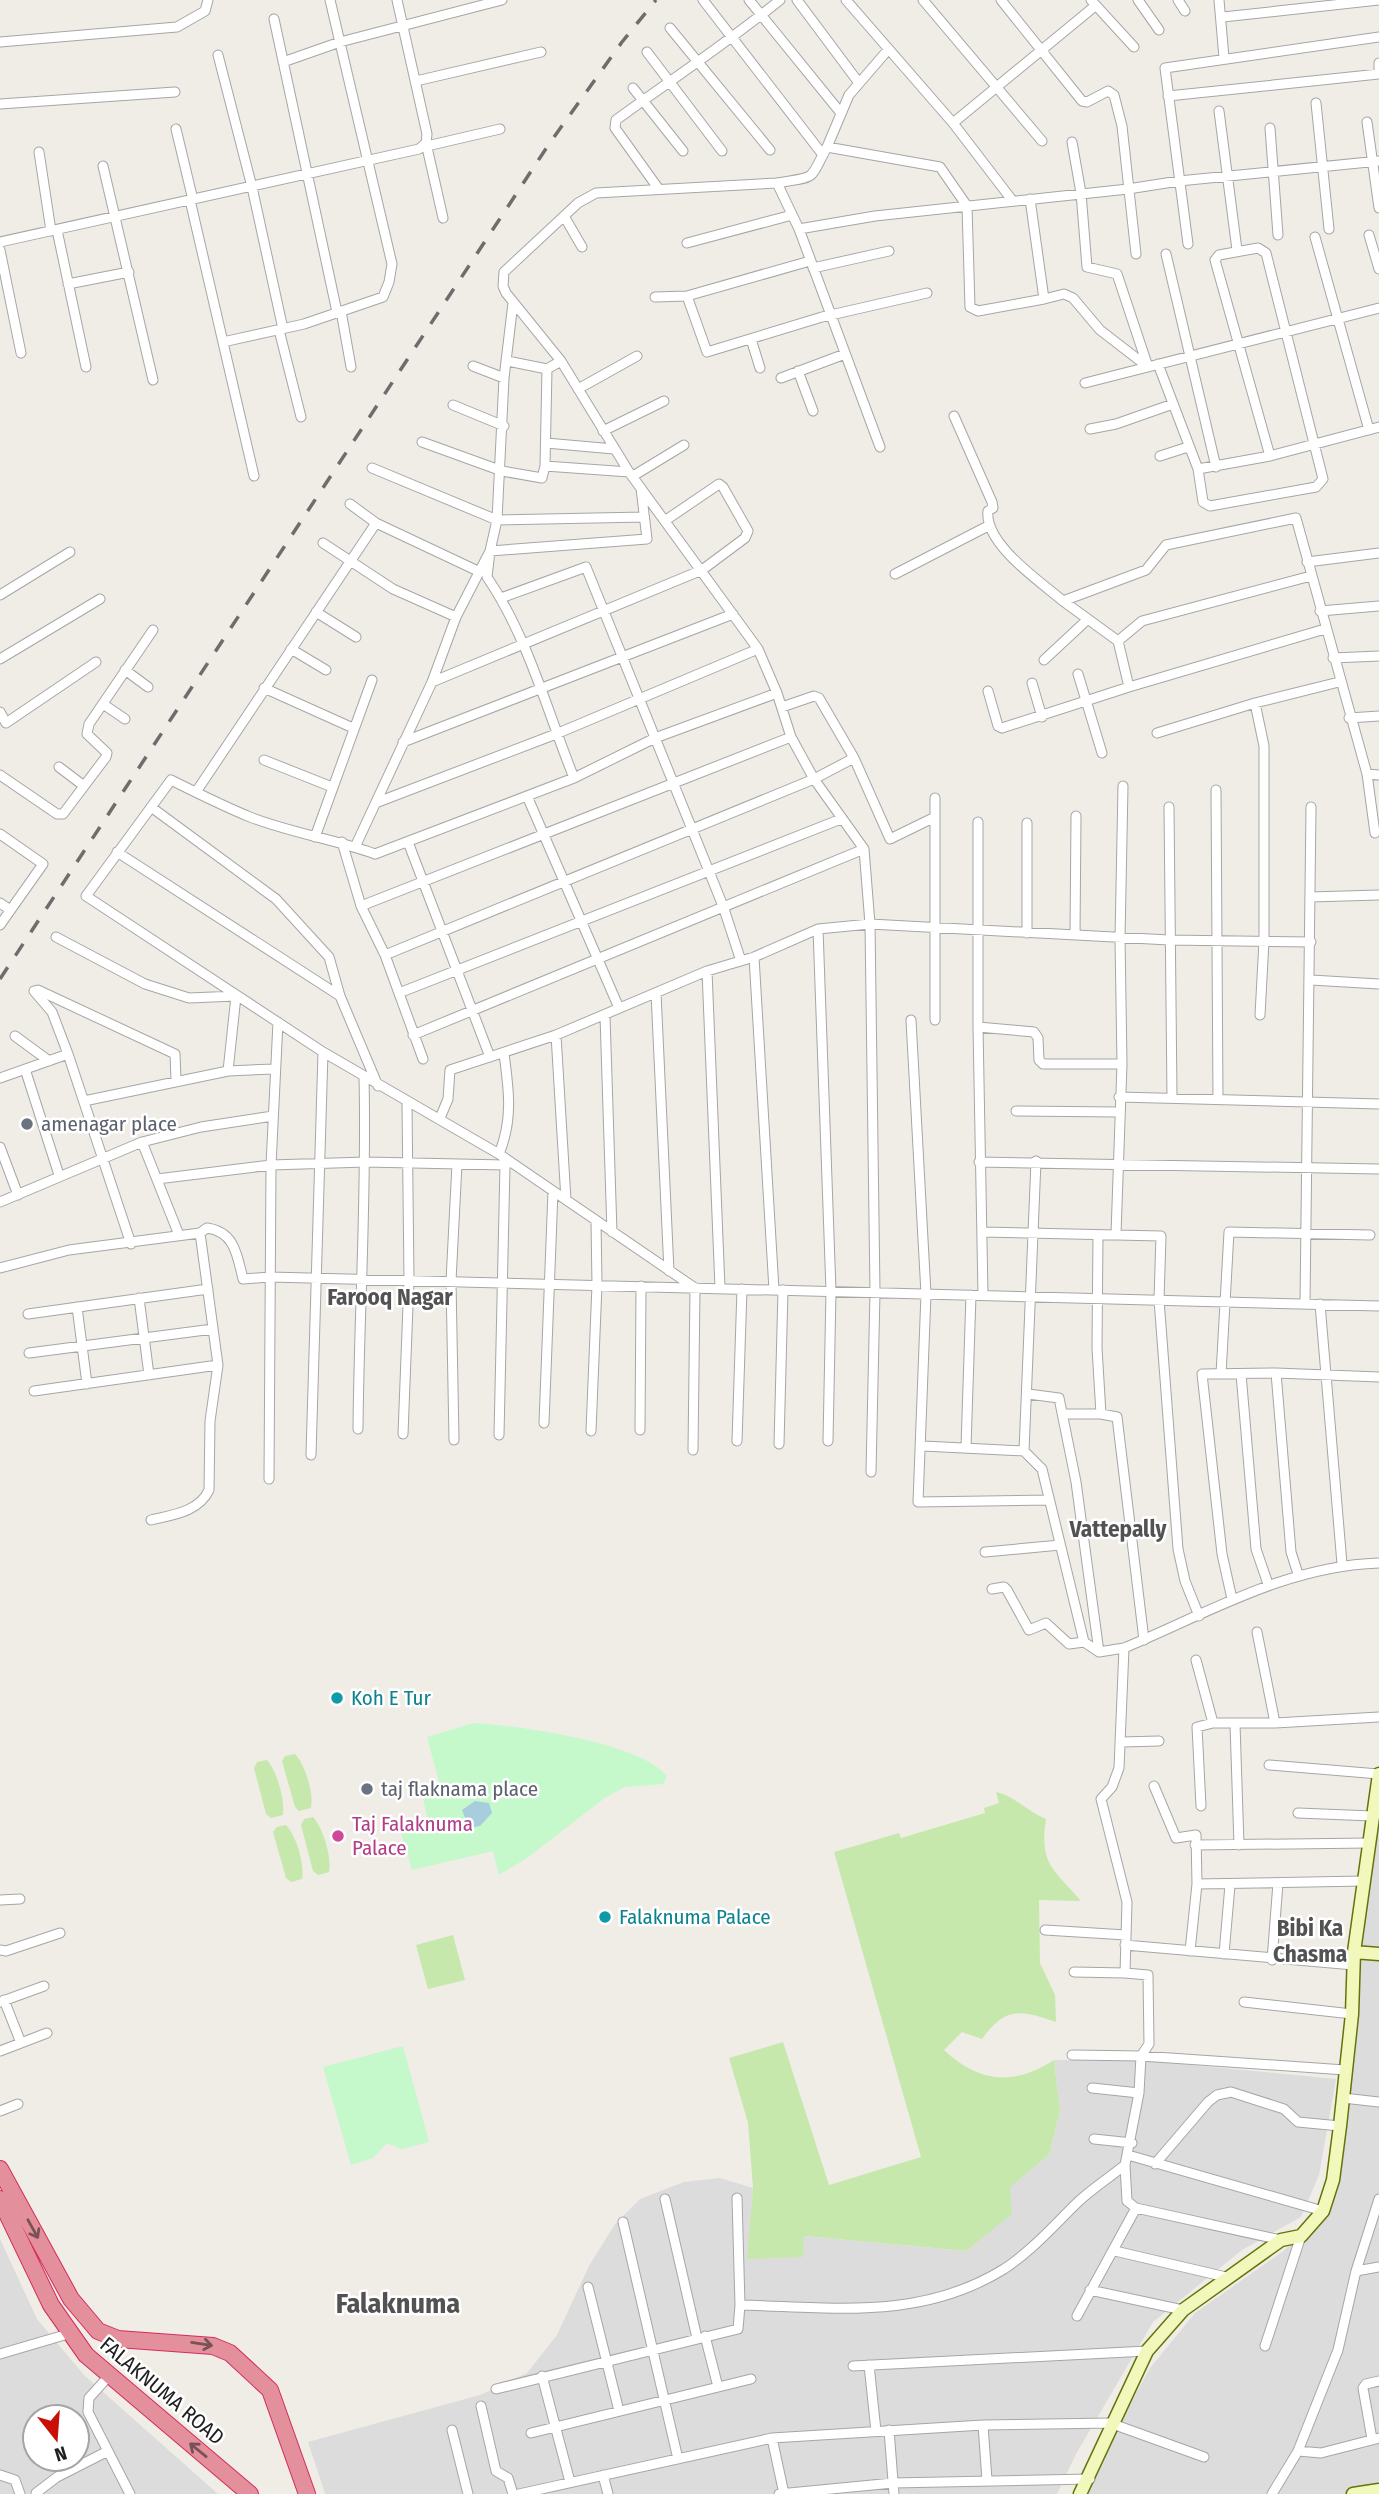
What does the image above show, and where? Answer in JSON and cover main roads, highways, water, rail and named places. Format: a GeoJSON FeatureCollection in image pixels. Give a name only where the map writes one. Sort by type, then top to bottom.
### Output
{"type":"FeatureCollection","features":[{"type":"Feature","properties":{"kind":"highway","name":"FALAKNUMA ROAD"},"geometry":{"type":"LineString","coordinates":[[0,2169],[3,2191],[68,2334],[108,2377],[250,2494]]}},
{"type":"Feature","properties":{"kind":"highway","name":"FALAKNUMA ROAD"},"geometry":{"type":"LineString","coordinates":[[3,2191],[71,2299],[98,2330],[118,2339],[213,2346],[230,2353],[270,2390],[307,2494]]}},
{"type":"Feature","properties":{"kind":"water"},"geometry":{"type":"Polygon","coordinates":[[[475,1801],[489,1803],[492,1813],[480,1826],[469,1828],[462,1810],[475,1801]]]}},
{"type":"Feature","properties":{"kind":"railway"},"geometry":{"type":"LineString","coordinates":[[0,979],[549,144],[622,42],[656,0]]}},
{"type":"Feature","properties":{"kind":"place","name":"amenagar place"},"geometry":{"type":"Point","coordinates":[27,1124]}},
{"type":"Feature","properties":{"kind":"place","name":"Koh E Tur"},"geometry":{"type":"Point","coordinates":[337,1698]}},
{"type":"Feature","properties":{"kind":"place","name":"taj flaknama place"},"geometry":{"type":"Point","coordinates":[367,1789]}},
{"type":"Feature","properties":{"kind":"place","name":"Taj Falaknuma Palace"},"geometry":{"type":"Point","coordinates":[338,1836]}},
{"type":"Feature","properties":{"kind":"place","name":"Falaknuma Palace"},"geometry":{"type":"Point","coordinates":[605,1917]}},
{"type":"Feature","properties":{"kind":"district","name":"Farooq Nagar"},"geometry":{"type":"Point","coordinates":[390,1297]}},
{"type":"Feature","properties":{"kind":"district","name":"Vattepally"},"geometry":{"type":"Point","coordinates":[1118,1529]}},
{"type":"Feature","properties":{"kind":"district","name":"Bibi Ka Chasma"},"geometry":{"type":"Point","coordinates":[1310,1941]}},
{"type":"Feature","properties":{"kind":"district","name":"Falaknuma"},"geometry":{"type":"Point","coordinates":[398,2303]}}]}
